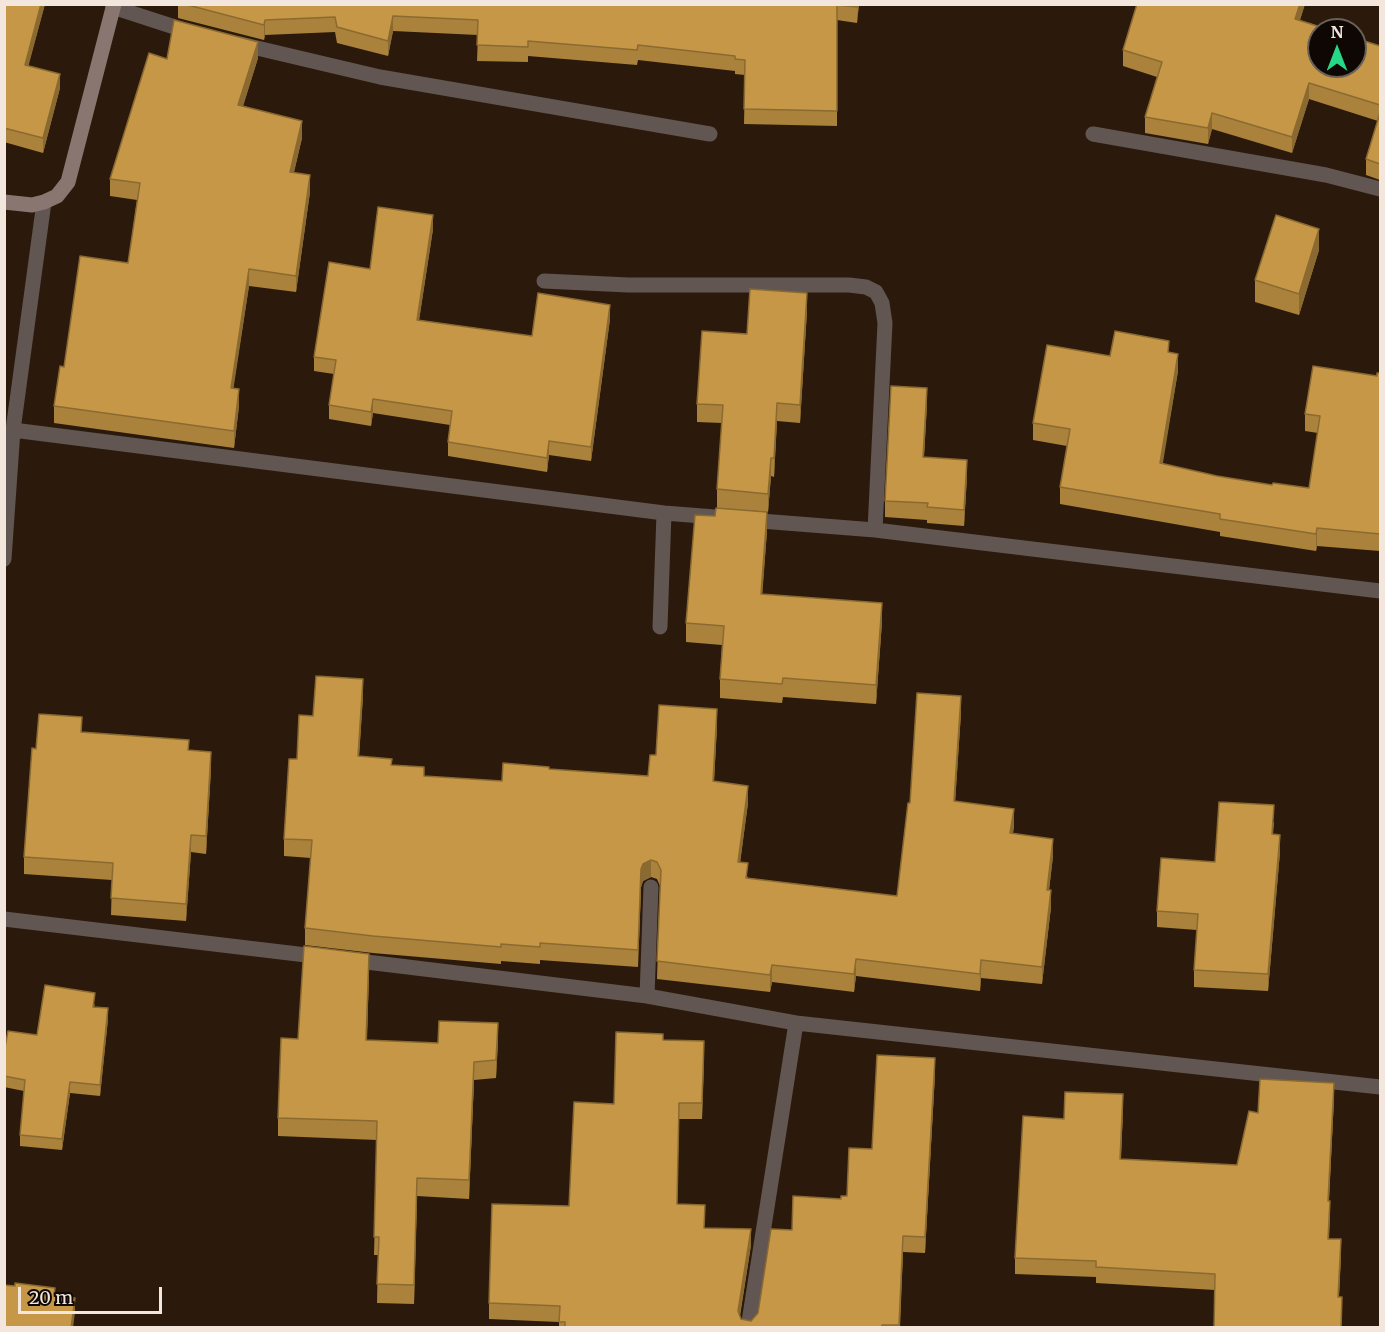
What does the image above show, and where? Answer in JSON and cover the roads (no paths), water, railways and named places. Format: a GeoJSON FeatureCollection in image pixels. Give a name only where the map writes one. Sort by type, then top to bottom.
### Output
{"type":"FeatureCollection","features":[{"type":"Feature","properties":{"kind":"main road"},"geometry":{"type":"LineString","coordinates":[[4,202],[32,205],[44,202],[57,196],[68,182],[113,6]]}},
{"type":"Feature","properties":{"kind":"street"},"geometry":{"type":"LineString","coordinates":[[113,6],[203,35]]}},
{"type":"Feature","properties":{"kind":"street"},"geometry":{"type":"LineString","coordinates":[[226,41],[380,77],[710,134]]}},
{"type":"Feature","properties":{"kind":"street"},"geometry":{"type":"LineString","coordinates":[[1093,134],[1326,175],[1380,189]]}},
{"type":"Feature","properties":{"kind":"street"},"geometry":{"type":"LineString","coordinates":[[4,559],[13,430],[44,202]]}},
{"type":"Feature","properties":{"kind":"street"},"geometry":{"type":"LineString","coordinates":[[544,281],[628,285],[849,285],[866,287],[876,292],[882,303],[885,323],[874,530]]}},
{"type":"Feature","properties":{"kind":"street"},"geometry":{"type":"LineString","coordinates":[[13,430],[664,513],[874,530],[1380,591]]}},
{"type":"Feature","properties":{"kind":"street"},"geometry":{"type":"LineString","coordinates":[[660,627],[664,513]]}},
{"type":"Feature","properties":{"kind":"street"},"geometry":{"type":"LineString","coordinates":[[647,996],[651,887]]}},
{"type":"Feature","properties":{"kind":"street"},"geometry":{"type":"LineString","coordinates":[[4,919],[647,996],[796,1023],[1380,1088]]}},
{"type":"Feature","properties":{"kind":"street"},"geometry":{"type":"LineString","coordinates":[[748,1328],[796,1023]]}}]}
